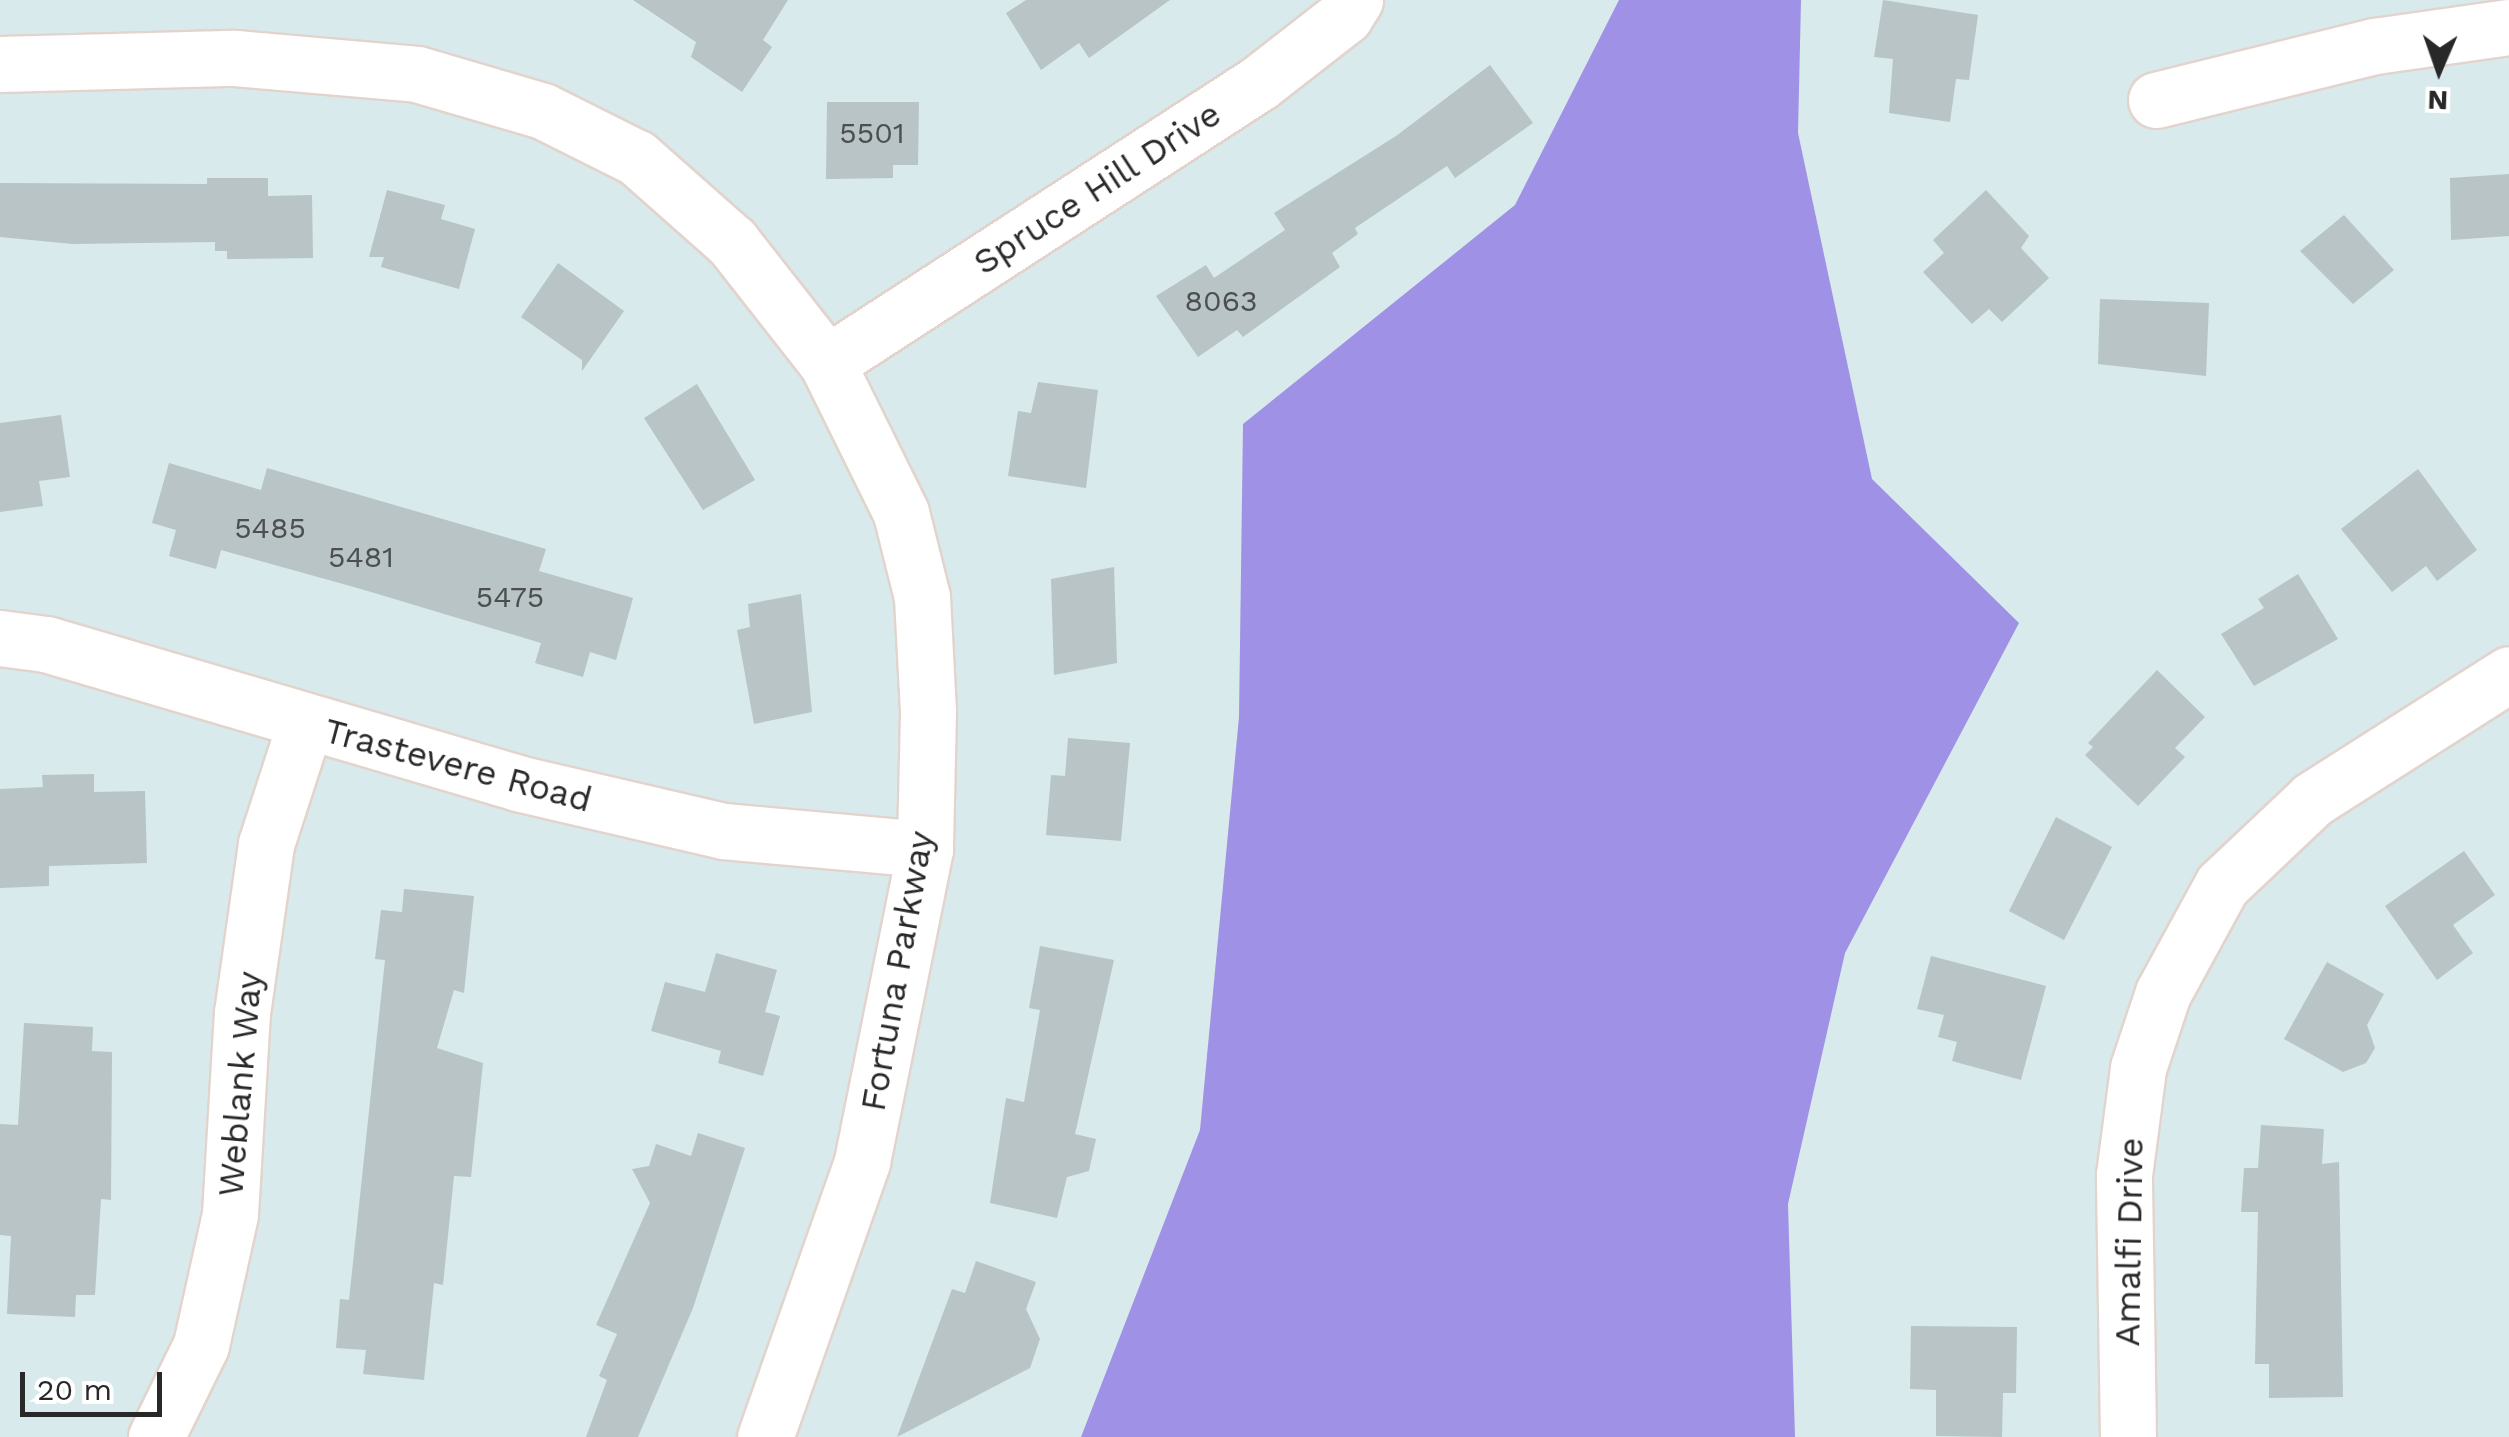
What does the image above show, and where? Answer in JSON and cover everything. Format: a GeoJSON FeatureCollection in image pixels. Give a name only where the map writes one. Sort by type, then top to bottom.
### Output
{"type":"FeatureCollection","features":[{"type":"Feature","properties":{"kind":"street","name":"Spruce Hill Drive"},"geometry":{"type":"LineString","coordinates":[[828,362],[1259,83],[1345,16],[1354,0]]}},
{"type":"Feature","properties":{"kind":"street"},"geometry":{"type":"LineString","coordinates":[[2156,100],[2375,46],[2509,27]]}},
{"type":"Feature","properties":{"kind":"street","name":"Fortuna Parkway"},"geometry":{"type":"LineString","coordinates":[[0,64],[254,60],[417,74],[543,110],[636,158],[719,230],[828,362],[901,513],[922,597],[928,712],[925,850],[862,1162],[764,1437]]}},
{"type":"Feature","properties":{"kind":"street","name":"Trastevere Road"},"geometry":{"type":"LineString","coordinates":[[0,638],[46,644],[305,724],[723,830],[925,850]]}},
{"type":"Feature","properties":{"kind":"street","name":"Amalfi Drive"},"geometry":{"type":"LineString","coordinates":[[2128,1437],[2124,1175],[2138,1068],[2163,993],[2222,885],[2313,798],[2509,674]]}},
{"type":"Feature","properties":{"kind":"street","name":"Weblank Way"},"geometry":{"type":"LineString","coordinates":[[156,1437],[202,1346],[230,1214],[242,1012],[266,844],[305,724]]}},
{"type":"Feature","properties":{"kind":"shaded area"},"geometry":{"type":"Polygon","coordinates":[[[1619,0],[1801,0],[1798,133],[1872,479],[2019,623],[1845,953],[1788,1204],[1795,1437],[1081,1437],[1200,1130],[1239,717],[1243,424],[1515,205],[1619,0]]]}},
{"type":"Feature","properties":{"kind":"building"},"geometry":{"type":"Polygon","coordinates":[[[633,0],[788,0],[763,40],[772,47],[742,92],[691,57],[696,42],[633,0]]]}},
{"type":"Feature","properties":{"kind":"building"},"geometry":{"type":"Polygon","coordinates":[[[1026,0],[1170,0],[1089,58],[1079,43],[1041,70],[1006,13],[1026,0]]]}},
{"type":"Feature","properties":{"kind":"building"},"geometry":{"type":"Polygon","coordinates":[[[1883,0],[1978,15],[1969,80],[1956,79],[1950,122],[1889,113],[1893,59],[1874,57],[1883,0]]]}},
{"type":"Feature","properties":{"kind":"building"},"geometry":{"type":"Polygon","coordinates":[[[1490,65],[1533,123],[1455,178],[1447,166],[1355,228],[1358,234],[1332,253],[1340,267],[1243,337],[1237,330],[1198,357],[1156,296],[1206,265],[1214,278],[1285,230],[1274,213],[1396,136],[1490,65]]]}},
{"type":"Feature","properties":{"kind":"building"},"geometry":{"type":"Polygon","coordinates":[[[827,102],[919,102],[918,165],[893,165],[893,178],[826,179],[827,102]]]}},
{"type":"Feature","properties":{"kind":"building"},"geometry":{"type":"Polygon","coordinates":[[[2509,174],[2509,236],[2451,240],[2450,178],[2509,174]]]}},
{"type":"Feature","properties":{"kind":"building"},"geometry":{"type":"Polygon","coordinates":[[[207,178],[268,178],[268,196],[312,195],[313,258],[227,259],[227,251],[215,251],[215,242],[72,244],[0,237],[0,183],[207,184],[207,178]]]}},
{"type":"Feature","properties":{"kind":"building"},"geometry":{"type":"Polygon","coordinates":[[[387,190],[445,205],[441,219],[475,229],[459,289],[381,267],[384,257],[369,257],[387,190]]]}},
{"type":"Feature","properties":{"kind":"building"},"geometry":{"type":"Polygon","coordinates":[[[1986,190],[2029,236],[2021,248],[2049,278],[2002,322],[1989,309],[1972,324],[1923,272],[1944,253],[1933,240],[1986,190]]]}},
{"type":"Feature","properties":{"kind":"building"},"geometry":{"type":"Polygon","coordinates":[[[2344,215],[2394,270],[2353,304],[2300,251],[2344,215]]]}},
{"type":"Feature","properties":{"kind":"building"},"geometry":{"type":"Polygon","coordinates":[[[558,263],[624,311],[582,371],[582,360],[521,317],[558,263]]]}},
{"type":"Feature","properties":{"kind":"building"},"geometry":{"type":"Polygon","coordinates":[[[2100,299],[2209,303],[2206,376],[2098,364],[2100,299]]]}},
{"type":"Feature","properties":{"kind":"building"},"geometry":{"type":"Polygon","coordinates":[[[1038,382],[1098,390],[1086,488],[1008,476],[1018,411],[1031,413],[1038,382]]]}},
{"type":"Feature","properties":{"kind":"building"},"geometry":{"type":"Polygon","coordinates":[[[697,384],[755,480],[703,510],[644,418],[697,384]]]}},
{"type":"Feature","properties":{"kind":"building"},"geometry":{"type":"Polygon","coordinates":[[[61,415],[70,477],[39,481],[43,506],[0,512],[0,423],[61,415]]]}},
{"type":"Feature","properties":{"kind":"building"},"geometry":{"type":"Polygon","coordinates":[[[169,463],[261,490],[267,468],[546,549],[539,571],[633,598],[616,660],[590,652],[583,677],[535,663],[541,643],[361,589],[221,550],[216,569],[169,556],[176,530],[152,523],[169,463]]]}},
{"type":"Feature","properties":{"kind":"building"},"geometry":{"type":"Polygon","coordinates":[[[2418,469],[2477,550],[2437,581],[2426,566],[2392,592],[2341,529],[2418,469]]]}},
{"type":"Feature","properties":{"kind":"building"},"geometry":{"type":"Polygon","coordinates":[[[1114,567],[1117,663],[1054,675],[1051,579],[1114,567]]]}},
{"type":"Feature","properties":{"kind":"building"},"geometry":{"type":"Polygon","coordinates":[[[2298,574],[2338,639],[2254,686],[2221,634],[2264,608],[2258,599],[2298,574]]]}},
{"type":"Feature","properties":{"kind":"building"},"geometry":{"type":"Polygon","coordinates":[[[801,594],[812,712],[754,724],[737,630],[750,627],[748,604],[801,594]]]}},
{"type":"Feature","properties":{"kind":"building"},"geometry":{"type":"Polygon","coordinates":[[[2157,670],[2205,717],[2175,748],[2185,757],[2138,806],[2085,755],[2093,747],[2088,743],[2157,670]]]}},
{"type":"Feature","properties":{"kind":"building"},"geometry":{"type":"Polygon","coordinates":[[[1068,738],[1130,743],[1121,841],[1046,835],[1051,775],[1065,776],[1068,738]]]}},
{"type":"Feature","properties":{"kind":"building"},"geometry":{"type":"Polygon","coordinates":[[[94,774],[94,792],[145,791],[147,863],[49,866],[49,886],[0,888],[0,789],[43,787],[42,775],[94,774]]]}},
{"type":"Feature","properties":{"kind":"building"},"geometry":{"type":"Polygon","coordinates":[[[2056,817],[2112,847],[2064,940],[2009,911],[2056,817]]]}},
{"type":"Feature","properties":{"kind":"building"},"geometry":{"type":"Polygon","coordinates":[[[2464,851],[2495,895],[2453,925],[2473,953],[2437,980],[2385,906],[2464,851]]]}},
{"type":"Feature","properties":{"kind":"building"},"geometry":{"type":"Polygon","coordinates":[[[404,889],[474,896],[464,993],[454,990],[437,1048],[483,1063],[471,1177],[454,1176],[443,1285],[434,1283],[424,1380],[363,1374],[366,1350],[336,1348],[340,1299],[349,1300],[385,960],[375,959],[381,910],[402,912],[404,889]]]}},
{"type":"Feature","properties":{"kind":"building"},"geometry":{"type":"Polygon","coordinates":[[[1040,946],[1114,960],[1075,1134],[1096,1139],[1089,1171],[1067,1177],[1057,1218],[990,1203],[1006,1098],[1024,1102],[1040,1010],[1029,1008],[1040,946]]]}},
{"type":"Feature","properties":{"kind":"building"},"geometry":{"type":"Polygon","coordinates":[[[716,953],[777,970],[765,1012],[780,1016],[763,1076],[718,1063],[721,1051],[651,1031],[665,982],[705,992],[716,953]]]}},
{"type":"Feature","properties":{"kind":"building"},"geometry":{"type":"Polygon","coordinates":[[[1931,956],[2046,986],[2021,1080],[1952,1061],[1957,1042],[1938,1037],[1944,1015],[1917,1009],[1931,956]]]}},
{"type":"Feature","properties":{"kind":"building"},"geometry":{"type":"Polygon","coordinates":[[[2327,962],[2384,994],[2367,1025],[2375,1048],[2366,1063],[2343,1072],[2284,1039],[2327,962]]]}},
{"type":"Feature","properties":{"kind":"building"},"geometry":{"type":"Polygon","coordinates":[[[24,1023],[93,1027],[92,1051],[112,1052],[111,1200],[101,1199],[95,1295],[76,1295],[75,1317],[7,1314],[11,1236],[0,1235],[0,1124],[18,1125],[24,1023]]]}},
{"type":"Feature","properties":{"kind":"building"},"geometry":{"type":"Polygon","coordinates":[[[2261,1125],[2324,1129],[2322,1164],[2339,1162],[2343,1397],[2269,1398],[2269,1364],[2255,1364],[2258,1212],[2241,1212],[2244,1168],[2258,1168],[2261,1125]]]}},
{"type":"Feature","properties":{"kind":"building"},"geometry":{"type":"Polygon","coordinates":[[[698,1133],[745,1148],[693,1308],[638,1437],[586,1437],[607,1380],[599,1376],[617,1334],[596,1325],[650,1203],[632,1169],[649,1166],[656,1144],[691,1156],[698,1133]]]}},
{"type":"Feature","properties":{"kind":"building"},"geometry":{"type":"Polygon","coordinates":[[[976,1261],[1036,1282],[1026,1309],[1040,1339],[1030,1368],[897,1437],[952,1289],[965,1293],[976,1261]]]}},
{"type":"Feature","properties":{"kind":"building"},"geometry":{"type":"Polygon","coordinates":[[[1911,1326],[2017,1327],[2016,1393],[2003,1393],[2002,1437],[1936,1436],[1936,1390],[1910,1389],[1911,1326]]]}}]}
